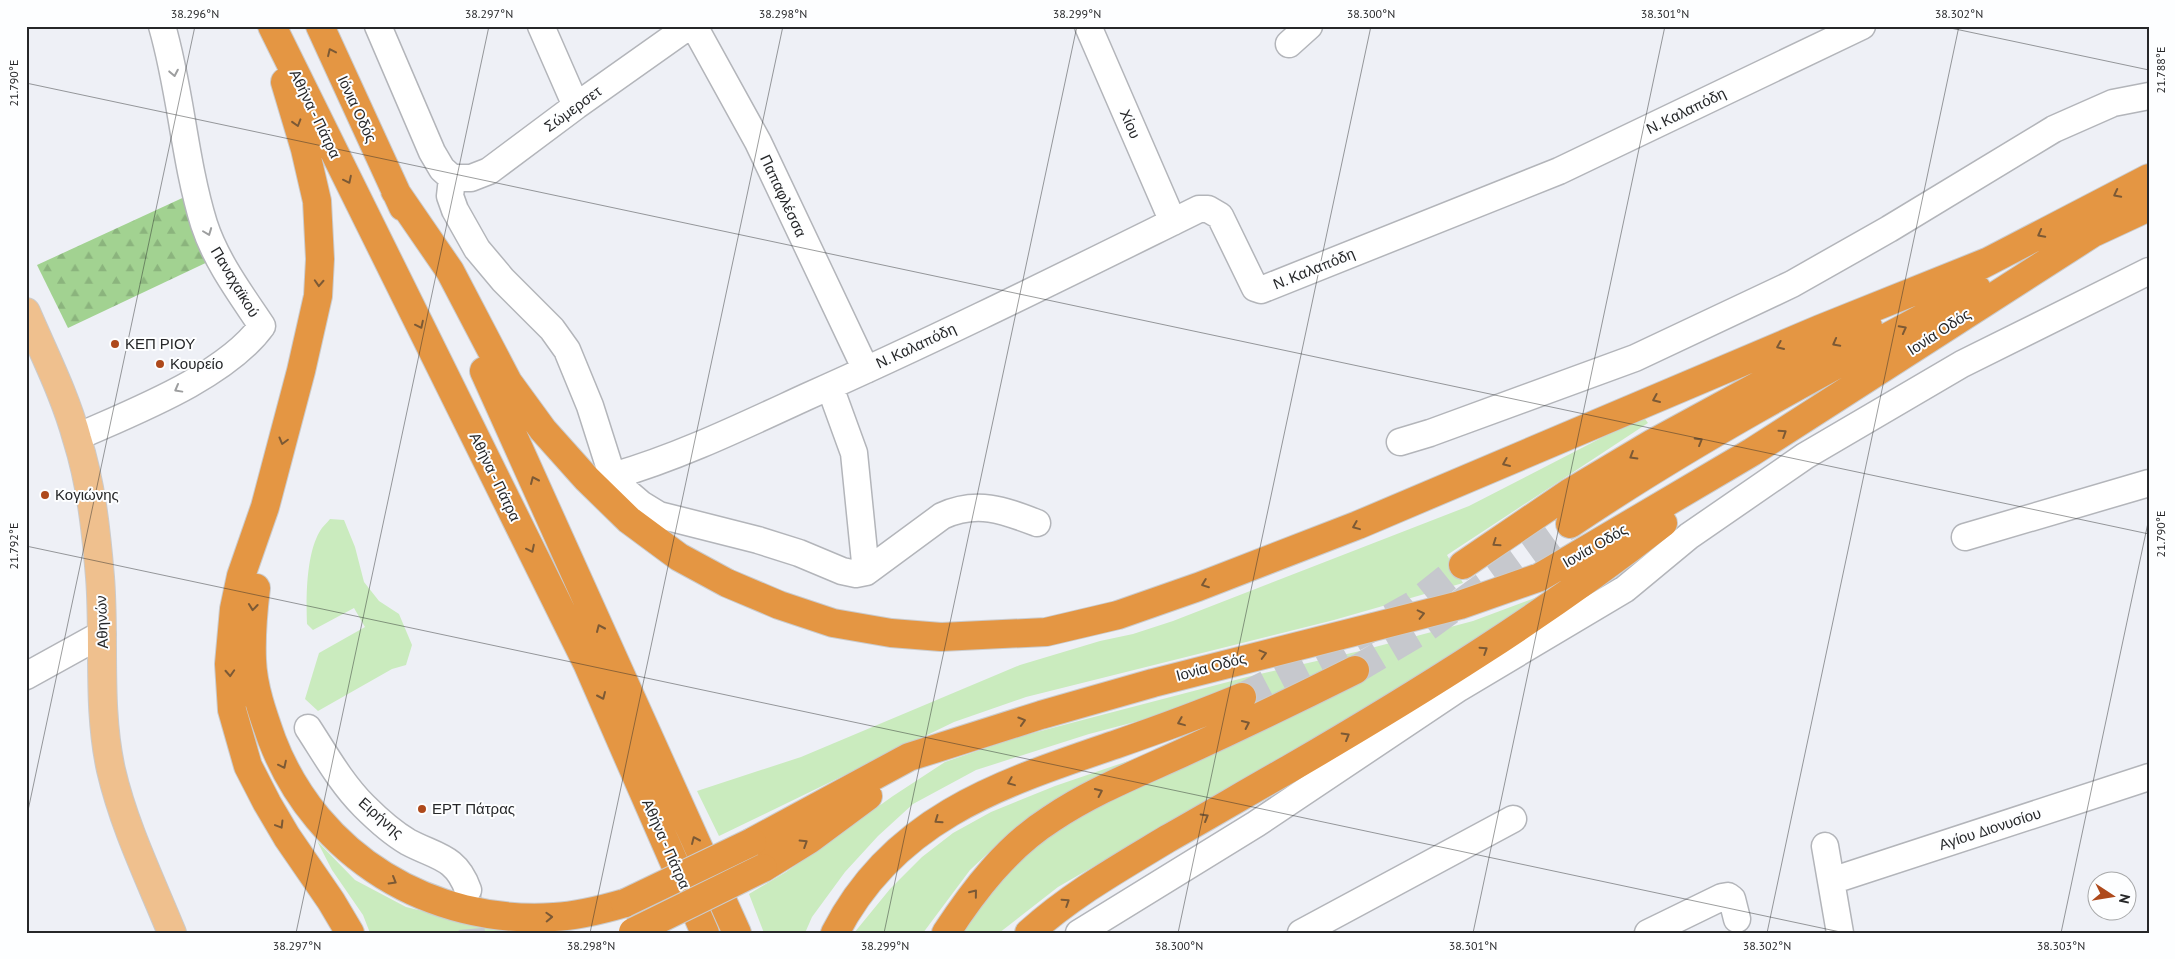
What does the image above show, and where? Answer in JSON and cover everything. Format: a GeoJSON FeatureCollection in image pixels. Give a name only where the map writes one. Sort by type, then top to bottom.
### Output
{"type":"FeatureCollection","features":[{"type":"Feature","properties":{"kind":"highway"},"geometry":{"type":"LineString","coordinates":[[268,26],[307,158],[317,201],[320,259],[318,296],[301,372],[265,507],[241,576],[234,609],[229,664],[232,710],[248,766],[267,803],[287,838],[331,901],[350,933]]}},
{"type":"Feature","properties":{"kind":"highway","name":"Αθήνα - Πάτρα"},"geometry":{"type":"LineString","coordinates":[[272,26],[587,663],[705,933]]}},
{"type":"Feature","properties":{"kind":"highway","name":"Ιόνια Οδός"},"geometry":{"type":"LineString","coordinates":[[320,26],[395,191]]}},
{"type":"Feature","properties":{"kind":"highway"},"geometry":{"type":"LineString","coordinates":[[1463,565],[1570,493],[1653,443],[1987,262],[2149,178]]}},
{"type":"Feature","properties":{"kind":"highway"},"geometry":{"type":"LineString","coordinates":[[395,191],[450,270],[508,382],[543,430],[586,478],[629,520],[687,561],[727,583],[779,605],[833,623],[891,633],[941,637],[1046,632],[1118,615],[1198,587],[1358,525],[1820,329],[1987,262]]}},
{"type":"Feature","properties":{"kind":"highway","name":"Αθήνα - Πάτρα"},"geometry":{"type":"LineString","coordinates":[[395,191],[499,402],[737,933]]}},
{"type":"Feature","properties":{"kind":"highway","name":"Ιονία Οδός"},"geometry":{"type":"LineString","coordinates":[[976,735],[1162,680],[1460,605],[1540,578],[1752,452],[2093,234],[2149,207]]}},
{"type":"Feature","properties":{"kind":"highway"},"geometry":{"type":"LineString","coordinates":[[1570,524],[1682,451],[1781,394],[1983,285],[2093,234]]}},
{"type":"Feature","properties":{"kind":"highway"},"geometry":{"type":"LineString","coordinates":[[1029,933],[1058,907],[1112,872],[1376,718],[1507,634],[1601,571],[1752,452]]}},
{"type":"Feature","properties":{"kind":"highway"},"geometry":{"type":"LineString","coordinates":[[265,507],[252,618],[252,661],[256,688],[265,722],[277,753],[290,780],[322,824],[377,871],[437,903],[500,916],[555,917],[587,914],[625,904],[752,842],[909,757],[976,735]]}},
{"type":"Feature","properties":{"kind":"highway"},"geometry":{"type":"LineString","coordinates":[[946,933],[967,901],[993,869],[1024,839],[1050,819],[1089,796],[1269,714],[1355,670]]}},
{"type":"Feature","properties":{"kind":"highway"},"geometry":{"type":"LineString","coordinates":[[835,933],[845,912],[870,880],[918,834],[948,813],[980,795],[1061,762],[1174,724],[1242,697]]}},
{"type":"Feature","properties":{"kind":"highway"},"geometry":{"type":"LineString","coordinates":[[632,932],[762,868],[810,839],[861,801],[976,735]]}},
{"type":"Feature","properties":{"kind":"main road","name":"Αθηνών"},"geometry":{"type":"LineString","coordinates":[[26,312],[77,437],[86,473],[95,527],[105,721],[111,769],[128,824],[172,933]]}},
{"type":"Feature","properties":{"kind":"street","name":"Παναχαϊκού"},"geometry":{"type":"LineString","coordinates":[[77,437],[148,405],[205,374],[244,347],[262,326],[220,260],[204,223],[187,149],[173,69],[162,26]]}},
{"type":"Feature","properties":{"kind":"street"},"geometry":{"type":"LineString","coordinates":[[378,26],[432,152],[442,169],[452,178],[450,196],[455,210],[477,249],[509,288],[552,329],[567,350],[590,406],[613,476],[634,498],[658,515],[758,540],[799,553],[842,572],[856,574],[866,572],[942,516],[956,510],[971,507],[993,508],[1037,523]]}},
{"type":"Feature","properties":{"kind":"street"},"geometry":{"type":"LineString","coordinates":[[541,26],[576,106]]}},
{"type":"Feature","properties":{"kind":"street","name":"Σώμερσετ"},"geometry":{"type":"LineString","coordinates":[[452,178],[471,178],[489,171],[576,106],[689,26]]}},
{"type":"Feature","properties":{"kind":"street","name":"Παπαφλέσσα"},"geometry":{"type":"LineString","coordinates":[[694,26],[758,142],[866,370]]}},
{"type":"Feature","properties":{"kind":"street","name":"Χίου"},"geometry":{"type":"LineString","coordinates":[[1088,26],[1173,222]]}},
{"type":"Feature","properties":{"kind":"street"},"geometry":{"type":"LineString","coordinates":[[1289,44],[1309,26]]}},
{"type":"Feature","properties":{"kind":"street","name":"Ν. Καλαπόδη"},"geometry":{"type":"LineString","coordinates":[[613,476],[636,470],[711,440],[830,387],[1199,209],[1208,209],[1217,213],[1255,288],[1261,290],[1558,171],[1862,26]]}},
{"type":"Feature","properties":{"kind":"street"},"geometry":{"type":"LineString","coordinates":[[1400,442],[1430,433],[1635,358],[1792,284],[1888,229],[2054,129],[2113,103],[2149,96]]}},
{"type":"Feature","properties":{"kind":"street"},"geometry":{"type":"LineString","coordinates":[[1079,933],[1256,824],[1459,688],[1625,589],[1689,536],[1805,456],[1962,364],[2149,271]]}},
{"type":"Feature","properties":{"kind":"street"},"geometry":{"type":"LineString","coordinates":[[830,387],[854,453],[866,572]]}},
{"type":"Feature","properties":{"kind":"street"},"geometry":{"type":"LineString","coordinates":[[1965,537],[2149,483]]}},
{"type":"Feature","properties":{"kind":"street"},"geometry":{"type":"LineString","coordinates":[[26,676],[102,634]]}},
{"type":"Feature","properties":{"kind":"street","name":"Ειρήνης"},"geometry":{"type":"LineString","coordinates":[[308,728],[339,776],[362,804],[388,829],[451,863],[462,874],[468,890]]}},
{"type":"Feature","properties":{"kind":"street","name":"Αγίου Διονυσίου"},"geometry":{"type":"LineString","coordinates":[[1831,881],[2149,777]]}},
{"type":"Feature","properties":{"kind":"street"},"geometry":{"type":"LineString","coordinates":[[1301,933],[1513,819]]}},
{"type":"Feature","properties":{"kind":"street"},"geometry":{"type":"LineString","coordinates":[[1825,846],[1840,933]]}},
{"type":"Feature","properties":{"kind":"street"},"geometry":{"type":"LineString","coordinates":[[1648,933],[1722,897],[1728,896],[1734,909]]}},
{"type":"Feature","properties":{"kind":"green space"},"geometry":{"type":"Polygon","coordinates":[[[191,194],[214,259],[68,328],[37,265],[191,194]]]}},
{"type":"Feature","properties":{"kind":"green space"},"geometry":{"type":"Polygon","coordinates":[[[1645,419],[1648,423],[1447,555],[1463,583],[1334,620],[1026,697],[954,722],[719,836],[697,791],[801,757],[1020,665],[1173,621],[1469,506],[1605,436],[1645,419]]]}},
{"type":"Feature","properties":{"kind":"green space"},"geometry":{"type":"Polygon","coordinates":[[[330,519],[344,520],[355,547],[364,582],[379,601],[399,614],[412,645],[406,665],[392,669],[318,711],[305,699],[319,653],[365,627],[354,608],[313,630],[307,624],[309,564],[315,541],[322,528],[330,519]]]}},
{"type":"Feature","properties":{"kind":"green space"},"geometry":{"type":"Polygon","coordinates":[[[1569,585],[1468,643],[1355,715],[1058,887],[999,933],[961,933],[978,902],[1035,842],[1254,711],[1150,718],[1089,734],[976,770],[913,804],[878,836],[845,872],[812,917],[805,933],[764,933],[749,894],[786,872],[893,796],[945,762],[1018,737],[1247,677],[1360,651],[1473,621],[1569,585]]]}},
{"type":"Feature","properties":{"kind":"green space"},"geometry":{"type":"Polygon","coordinates":[[[1169,747],[1076,792],[1016,827],[970,870],[923,933],[854,933],[890,889],[922,857],[953,833],[991,812],[1055,786],[1169,747]]]}},
{"type":"Feature","properties":{"kind":"green space"},"geometry":{"type":"Polygon","coordinates":[[[317,841],[355,880],[406,907],[509,932],[523,933],[370,933],[363,915],[332,870],[317,841]]]}},
{"type":"Feature","properties":{"kind":"tunnel"},"geometry":{"type":"LineString","coordinates":[[1355,670],[1426,628],[1570,524]]}},
{"type":"Feature","properties":{"kind":"tunnel"},"geometry":{"type":"LineString","coordinates":[[1242,697],[1413,605],[1463,565]]}},
{"type":"Feature","properties":{"kind":"tunnel"},"geometry":{"type":"LineString","coordinates":[[468,890],[472,933]]}},
{"type":"Feature","properties":{"kind":"place","name":"ΚΕΠ ΡΙΟΥ"},"geometry":{"type":"Point","coordinates":[115,344]}},
{"type":"Feature","properties":{"kind":"place","name":"Κουρείο"},"geometry":{"type":"Point","coordinates":[160,364]}},
{"type":"Feature","properties":{"kind":"place","name":"Κογιώνης"},"geometry":{"type":"Point","coordinates":[45,495]}},
{"type":"Feature","properties":{"kind":"place","name":"ΕΡΤ Πάτρας"},"geometry":{"type":"Point","coordinates":[422,809]}}]}
